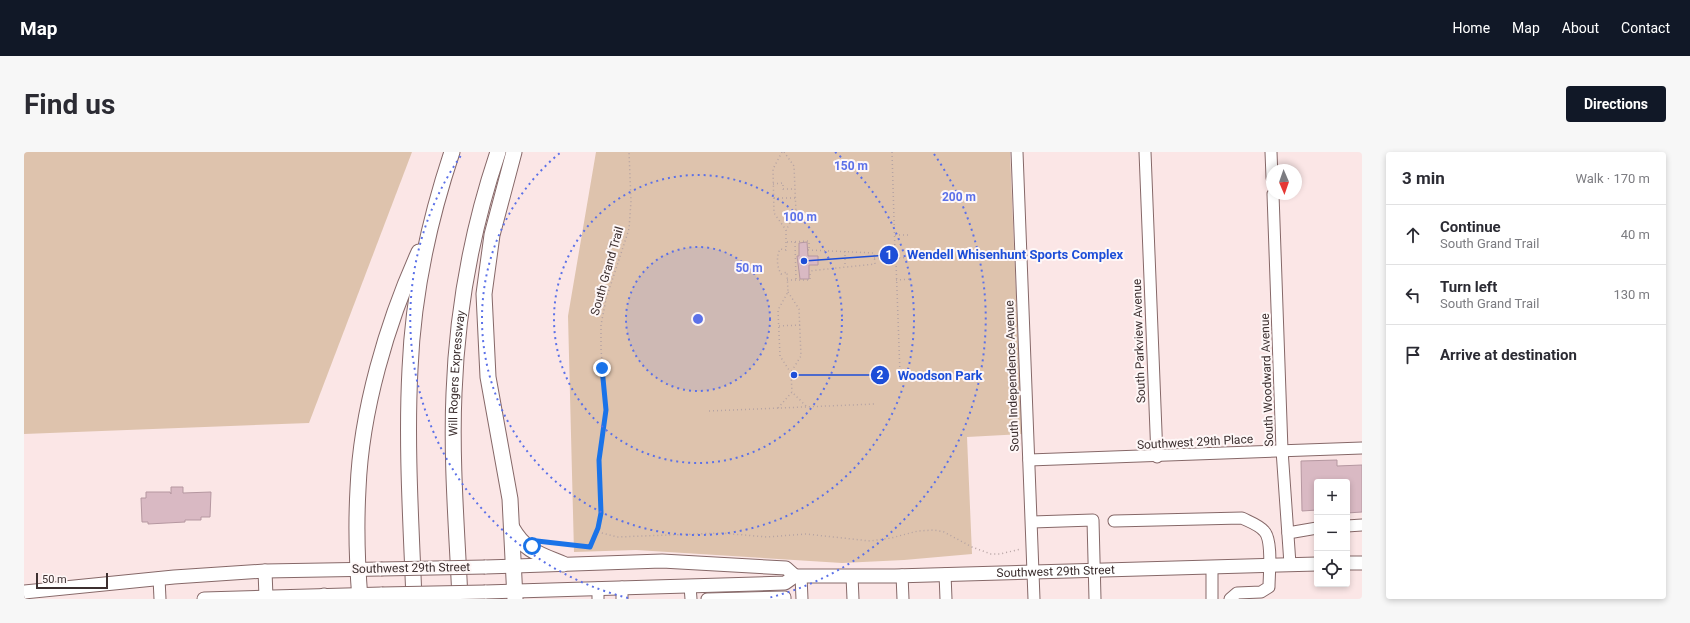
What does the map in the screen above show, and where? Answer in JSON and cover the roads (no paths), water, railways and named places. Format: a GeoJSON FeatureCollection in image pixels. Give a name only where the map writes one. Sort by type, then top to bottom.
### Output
{"type":"FeatureCollection","features":[{"type":"Feature","properties":{"kind":"highway"},"geometry":{"type":"LineString","coordinates":[[359,597],[358,489],[366,421],[377,374],[403,289],[429,229],[452,152]]}},
{"type":"Feature","properties":{"kind":"highway","name":"Will Rogers Expressway"},"geometry":{"type":"LineString","coordinates":[[460,599],[454,454],[456,354],[460,316],[480,210],[498,152]]}},
{"type":"Feature","properties":{"kind":"highway"},"geometry":{"type":"LineString","coordinates":[[514,152],[492,235],[484,294],[488,377],[506,470],[512,527],[515,595]]}},
{"type":"Feature","properties":{"kind":"highway"},"geometry":{"type":"LineString","coordinates":[[414,599],[409,474],[410,368],[415,312],[429,229]]}},
{"type":"Feature","properties":{"kind":"highway"},"geometry":{"type":"LineString","coordinates":[[512,527],[519,539],[531,550],[563,564]]}},
{"type":"Feature","properties":{"kind":"main road","name":"Southwest 29th Street"},"geometry":{"type":"LineString","coordinates":[[24,592],[159,578],[265,571],[563,564],[691,562],[786,568],[798,576]]}},
{"type":"Feature","properties":{"kind":"main road"},"geometry":{"type":"LineString","coordinates":[[1350,563],[1362,563]]}},
{"type":"Feature","properties":{"kind":"main road","name":"Southwest 29th Street"},"geometry":{"type":"LineString","coordinates":[[204,599],[359,597],[382,594],[485,592],[515,595],[690,592],[785,583],[798,576],[1094,571],[1314,564]]}},
{"type":"Feature","properties":{"kind":"main road"},"geometry":{"type":"LineString","coordinates":[[265,571],[266,598]]}},
{"type":"Feature","properties":{"kind":"street","name":"South Independence Avenue"},"geometry":{"type":"LineString","coordinates":[[1017,152],[1034,599]]}},
{"type":"Feature","properties":{"kind":"street","name":"South Parkview Avenue"},"geometry":{"type":"LineString","coordinates":[[1144,152],[1157,457]]}},
{"type":"Feature","properties":{"kind":"street"},"geometry":{"type":"LineString","coordinates":[[1271,152],[1271,164]]}},
{"type":"Feature","properties":{"kind":"street","name":"South Woodward Avenue"},"geometry":{"type":"LineString","coordinates":[[1273,200],[1282,450],[1290,564]]}},
{"type":"Feature","properties":{"kind":"street","name":"Southwest 29th Place"},"geometry":{"type":"LineString","coordinates":[[1029,460],[1157,457],[1282,450],[1362,448]]}},
{"type":"Feature","properties":{"kind":"street"},"geometry":{"type":"LineString","coordinates":[[1114,521],[1242,518],[1265,532],[1269,540],[1269,587],[1266,591],[1237,593],[1231,599]]}},
{"type":"Feature","properties":{"kind":"street"},"geometry":{"type":"LineString","coordinates":[[1032,522],[1093,520],[1095,599]]}},
{"type":"Feature","properties":{"kind":"street"},"geometry":{"type":"LineString","coordinates":[[1350,526],[1362,525]]}},
{"type":"Feature","properties":{"kind":"street"},"geometry":{"type":"LineString","coordinates":[[1288,533],[1314,529]]}},
{"type":"Feature","properties":{"kind":"street"},"geometry":{"type":"LineString","coordinates":[[1212,567],[1212,599]]}},
{"type":"Feature","properties":{"kind":"street"},"geometry":{"type":"LineString","coordinates":[[945,574],[946,599]]}},
{"type":"Feature","properties":{"kind":"street"},"geometry":{"type":"LineString","coordinates":[[902,575],[903,599]]}},
{"type":"Feature","properties":{"kind":"street"},"geometry":{"type":"LineString","coordinates":[[798,576],[802,599]]}},
{"type":"Feature","properties":{"kind":"street"},"geometry":{"type":"LineString","coordinates":[[852,576],[853,599]]}},
{"type":"Feature","properties":{"kind":"street"},"geometry":{"type":"LineString","coordinates":[[159,578],[160,599]]}},
{"type":"Feature","properties":{"kind":"street"},"geometry":{"type":"LineString","coordinates":[[708,599],[785,597],[785,599]]}},
{"type":"Feature","properties":{"kind":"place","name":"Wendell Whisenhunt Sports Complex"},"geometry":{"type":"Point","coordinates":[804,261]}},
{"type":"Feature","properties":{"kind":"place","name":"Woodson Park"},"geometry":{"type":"Point","coordinates":[794,375]}}]}
